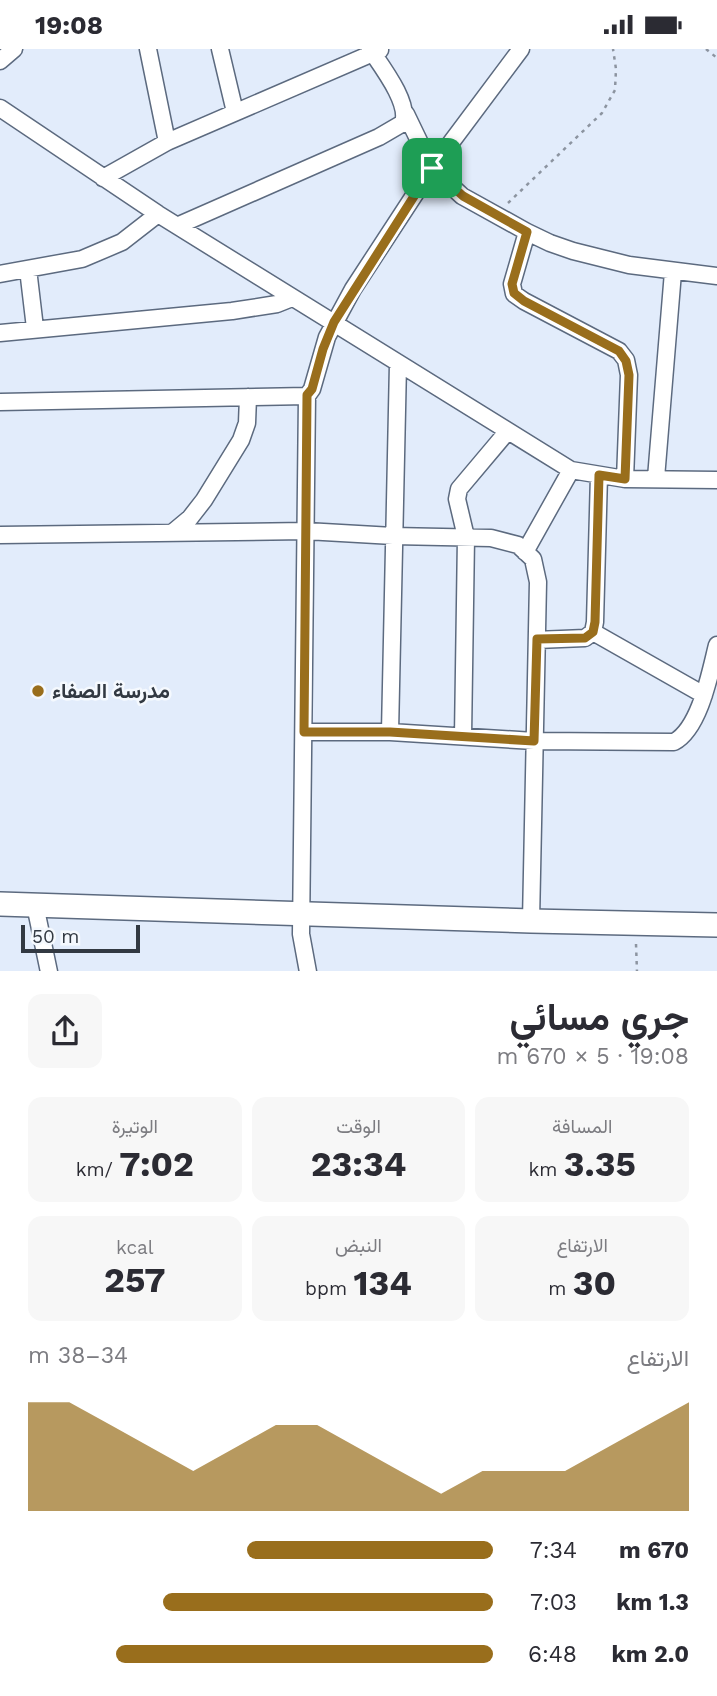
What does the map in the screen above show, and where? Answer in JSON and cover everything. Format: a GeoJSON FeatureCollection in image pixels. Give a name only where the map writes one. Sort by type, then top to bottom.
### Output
{"type":"FeatureCollection","features":[{"type":"Feature","properties":{"kind":"main road"},"geometry":{"type":"LineString","coordinates":[[0,904],[717,925]]}},
{"type":"Feature","properties":{"kind":"street"},"geometry":{"type":"LineString","coordinates":[[0,61],[14,49]]}},
{"type":"Feature","properties":{"kind":"street"},"geometry":{"type":"LineString","coordinates":[[148,49],[167,142]]}},
{"type":"Feature","properties":{"kind":"street"},"geometry":{"type":"LineString","coordinates":[[220,49],[234,112]]}},
{"type":"Feature","properties":{"kind":"street"},"geometry":{"type":"LineString","coordinates":[[308,971],[303,950],[301,914],[307,395],[312,389],[334,322],[432,168],[521,49]]}},
{"type":"Feature","properties":{"kind":"street"},"geometry":{"type":"LineString","coordinates":[[103,179],[167,142],[375,50],[432,168],[463,196],[527,232],[573,251],[629,265],[717,277]]}},
{"type":"Feature","properties":{"kind":"street"},"geometry":{"type":"LineString","coordinates":[[0,108],[158,214],[571,470],[625,479],[717,479]]}},
{"type":"Feature","properties":{"kind":"street"},"geometry":{"type":"LineString","coordinates":[[179,225],[379,137],[404,123],[406,114]]}},
{"type":"Feature","properties":{"kind":"street"},"geometry":{"type":"LineString","coordinates":[[0,274],[74,261],[97,253],[122,242],[158,214]]}},
{"type":"Feature","properties":{"kind":"street"},"geometry":{"type":"LineString","coordinates":[[527,232],[512,284],[514,293],[524,301],[619,351],[626,361],[629,375],[625,479]]}},
{"type":"Feature","properties":{"kind":"street"},"geometry":{"type":"LineString","coordinates":[[28,269],[35,328]]}},
{"type":"Feature","properties":{"kind":"street"},"geometry":{"type":"LineString","coordinates":[[656,478],[673,272]]}},
{"type":"Feature","properties":{"kind":"street"},"geometry":{"type":"LineString","coordinates":[[0,333],[232,311],[278,304],[292,298]]}},
{"type":"Feature","properties":{"kind":"street"},"geometry":{"type":"LineString","coordinates":[[390,732],[398,364]]}},
{"type":"Feature","properties":{"kind":"street"},"geometry":{"type":"LineString","coordinates":[[0,402],[307,395]]}},
{"type":"Feature","properties":{"kind":"street"},"geometry":{"type":"LineString","coordinates":[[172,533],[190,518],[204,500],[241,440],[247,423],[248,397]]}},
{"type":"Feature","properties":{"kind":"street"},"geometry":{"type":"LineString","coordinates":[[463,736],[466,537],[457,499],[459,489],[507,432]]}},
{"type":"Feature","properties":{"kind":"street"},"geometry":{"type":"LineString","coordinates":[[525,552],[571,470]]}},
{"type":"Feature","properties":{"kind":"street"},"geometry":{"type":"LineString","coordinates":[[537,639],[585,638],[593,632],[599,475]]}},
{"type":"Feature","properties":{"kind":"street"},"geometry":{"type":"LineString","coordinates":[[0,535],[306,531],[491,538],[518,545],[533,559],[538,582],[531,921]]}},
{"type":"Feature","properties":{"kind":"street"},"geometry":{"type":"LineString","coordinates":[[593,632],[704,695]]}},
{"type":"Feature","properties":{"kind":"street"},"geometry":{"type":"LineString","coordinates":[[304,732],[390,732],[534,741],[674,742],[685,734],[704,695],[717,645]]}},
{"type":"Feature","properties":{"kind":"street"},"geometry":{"type":"LineString","coordinates":[[35,905],[49,971]]}},
{"type":"Feature","properties":{"kind":"path"},"geometry":{"type":"LineString","coordinates":[[495,215],[602,113],[615,90],[613,49]]}},
{"type":"Feature","properties":{"kind":"path"},"geometry":{"type":"LineString","coordinates":[[706,49],[717,58]]}},
{"type":"Feature","properties":{"kind":"path"},"geometry":{"type":"LineString","coordinates":[[634,923],[637,971]]}},
{"type":"Feature","properties":{"kind":"place","name":"مدرسة الصفاء"},"geometry":{"type":"Point","coordinates":[38,691]}},
{"type":"Feature","properties":{"kind":"route"},"geometry":{"type":"LineString","coordinates":[[432,168],[463,196],[527,232],[512,284],[514,293],[524,301],[619,351],[626,361],[629,375],[625,479],[599,475],[593,632],[585,638],[537,639],[534,741],[390,732],[304,732],[307,395],[312,389],[334,322],[432,168]]}}]}
